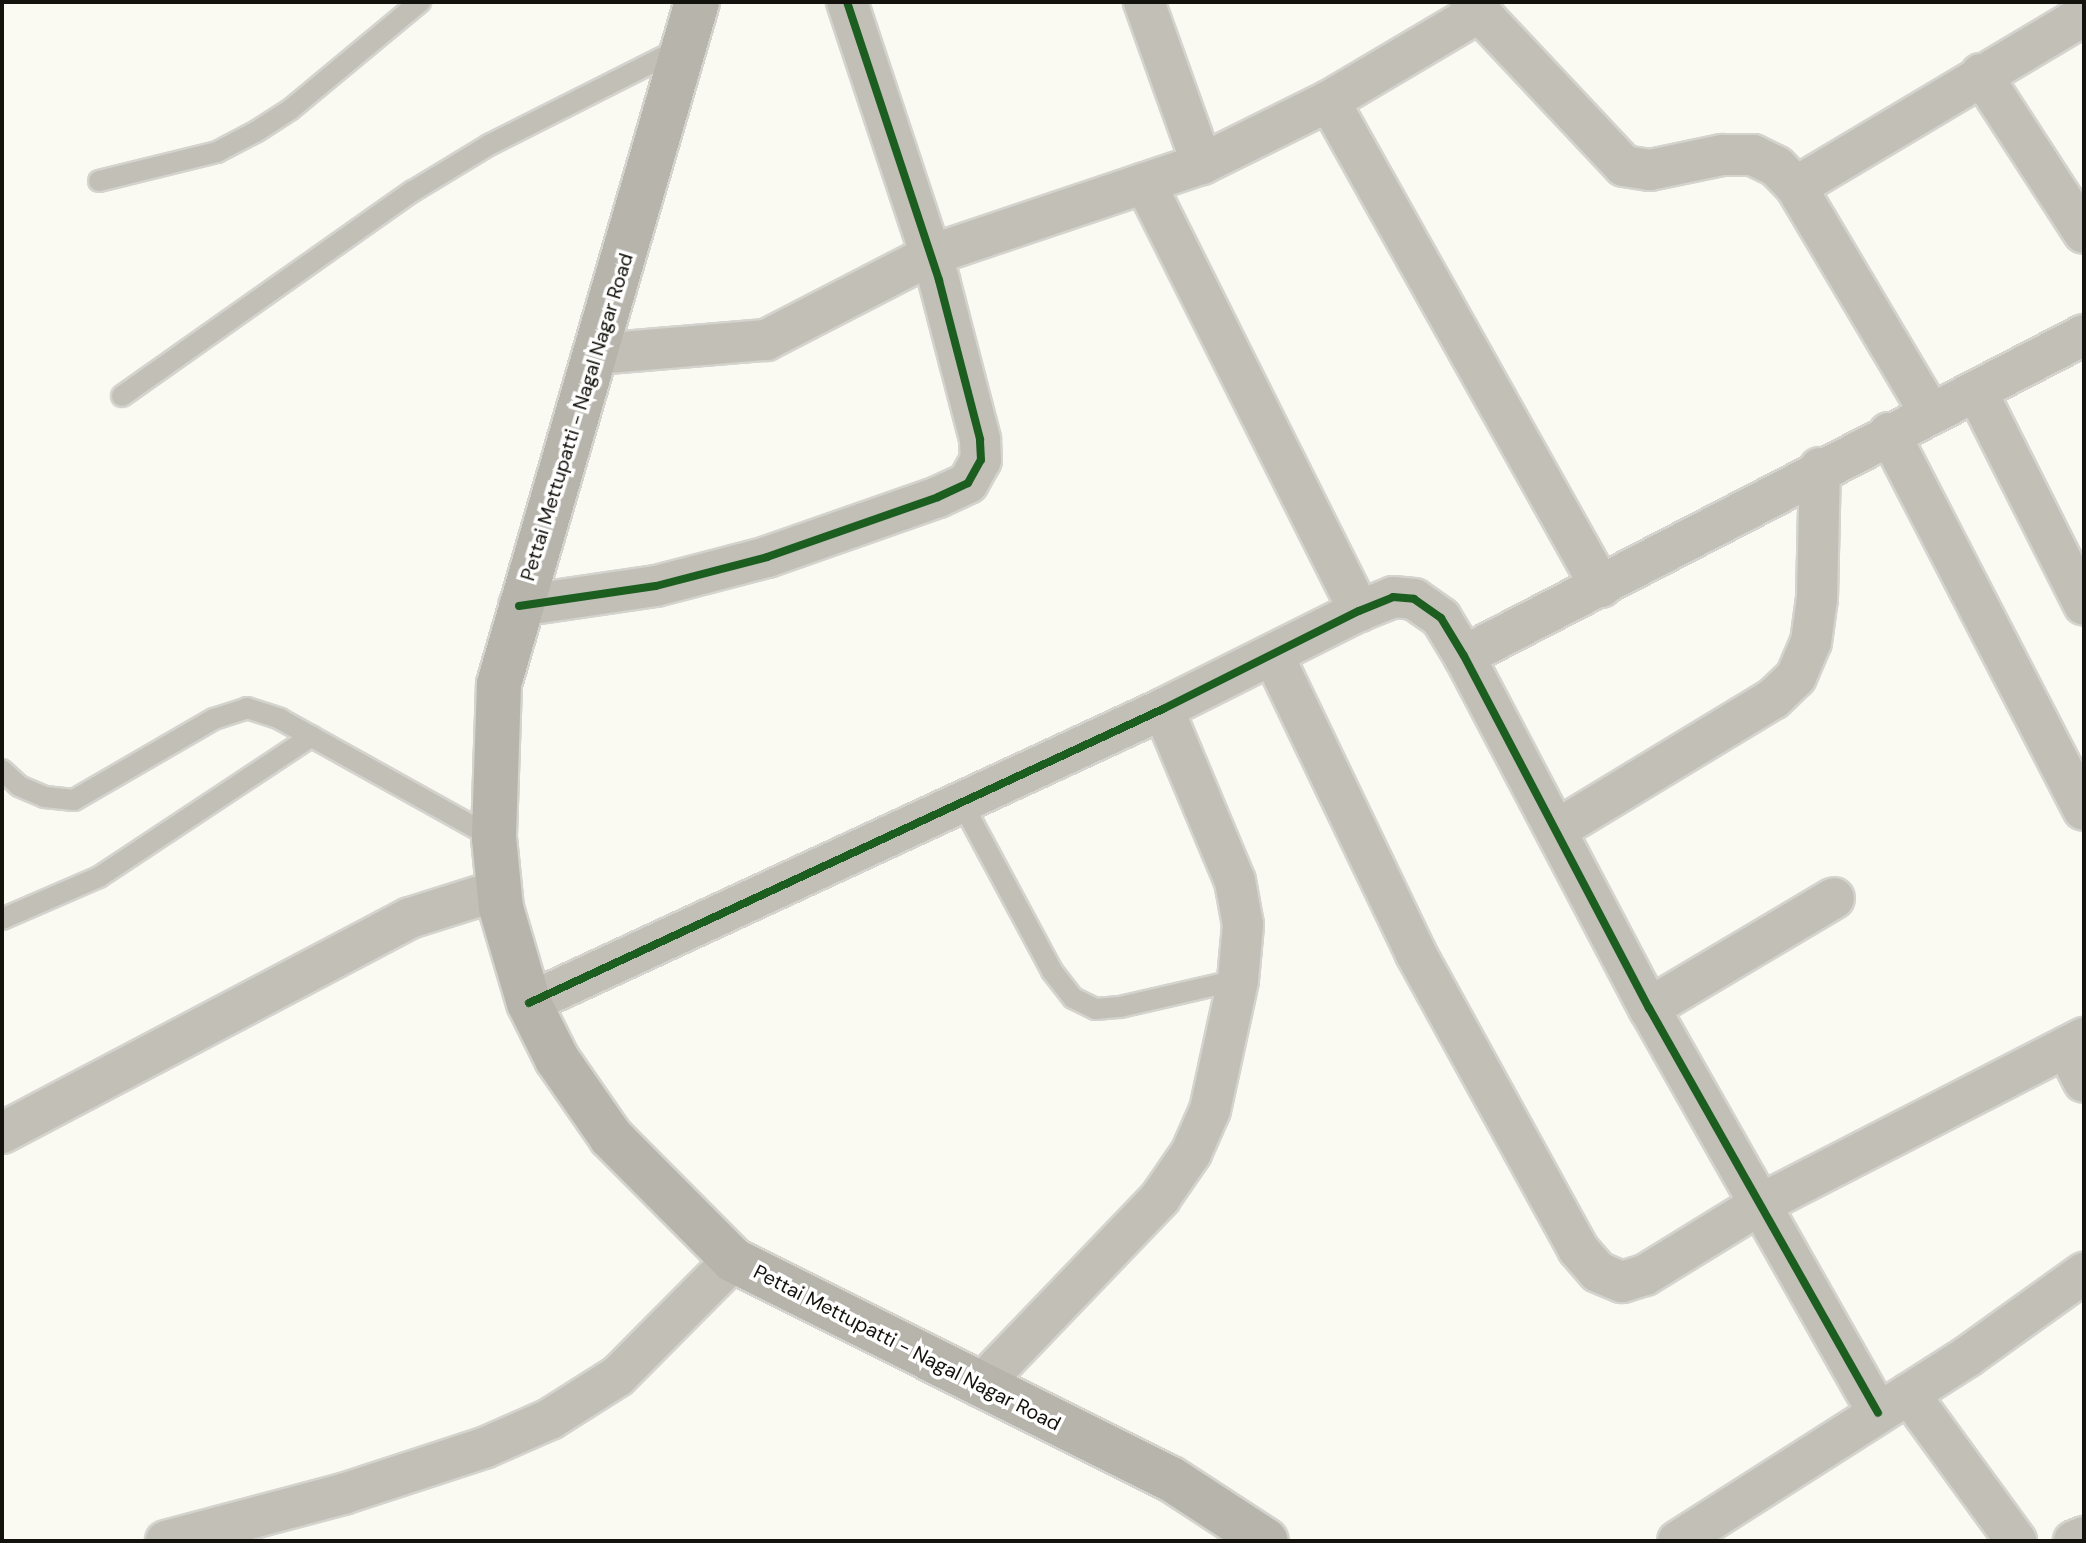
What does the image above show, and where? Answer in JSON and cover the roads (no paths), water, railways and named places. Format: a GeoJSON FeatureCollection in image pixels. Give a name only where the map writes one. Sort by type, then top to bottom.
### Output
{"type":"FeatureCollection","features":[{"type":"Feature","properties":{"kind":"main road","name":"Pettai Mettupatti - Nagal Nagar Road"},"geometry":{"type":"LineString","coordinates":[[697,2],[689,44],[598,354],[519,606],[499,684],[494,838],[499,890],[529,1003],[557,1059],[611,1137],[733,1260],[1171,1479],[1266,1541]]}},
{"type":"Feature","properties":{"kind":"street"},"geometry":{"type":"LineString","coordinates":[[519,606],[656,586],[767,557],[968,483],[981,460],[980,439],[931,255],[847,2]]}},
{"type":"Feature","properties":{"kind":"street"},"geometry":{"type":"LineString","coordinates":[[1144,2],[1202,164]]}},
{"type":"Feature","properties":{"kind":"street"},"geometry":{"type":"LineString","coordinates":[[598,354],[766,340],[931,255],[1202,164],[1329,101],[1474,8],[1624,166],[1650,170],[1722,155],[1753,155],[1776,166],[1796,187],[1931,414]]}},
{"type":"Feature","properties":{"kind":"street"},"geometry":{"type":"LineString","coordinates":[[1796,187],[2084,15]]}},
{"type":"Feature","properties":{"kind":"street"},"geometry":{"type":"LineString","coordinates":[[1981,74],[2079,212]]}},
{"type":"Feature","properties":{"kind":"street"},"geometry":{"type":"LineString","coordinates":[[1329,101],[1601,587]]}},
{"type":"Feature","properties":{"kind":"street"},"geometry":{"type":"LineString","coordinates":[[1145,183],[1359,611]]}},
{"type":"Feature","properties":{"kind":"street"},"geometry":{"type":"LineString","coordinates":[[1464,656],[1601,587],[1820,468],[1977,392],[2084,335]]}},
{"type":"Feature","properties":{"kind":"street"},"geometry":{"type":"LineString","coordinates":[[1977,392],[2084,605]]}},
{"type":"Feature","properties":{"kind":"street"},"geometry":{"type":"LineString","coordinates":[[1889,433],[2084,810]]}},
{"type":"Feature","properties":{"kind":"street"},"geometry":{"type":"LineString","coordinates":[[1558,829],[1773,699],[1796,677],[1811,642],[1817,598],[1820,468]]}},
{"type":"Feature","properties":{"kind":"street"},"geometry":{"type":"LineString","coordinates":[[529,1003],[1163,709],[1359,611],[1393,597],[1414,599],[1441,618],[1464,656],[1757,1206],[1893,1403],[2016,1541]]}},
{"type":"Feature","properties":{"kind":"street"},"geometry":{"type":"LineString","coordinates":[[1273,655],[1415,952],[1578,1249],[1598,1272],[1622,1282],[1645,1275],[1757,1206],[2078,1056]]}},
{"type":"Feature","properties":{"kind":"street"},"geometry":{"type":"LineString","coordinates":[[980,1386],[1160,1198],[1191,1153],[1210,1110],[1238,980],[1243,925],[1235,881],[1163,709]]}},
{"type":"Feature","properties":{"kind":"street"},"geometry":{"type":"LineString","coordinates":[[2,1133],[410,918],[499,890]]}},
{"type":"Feature","properties":{"kind":"street"},"geometry":{"type":"LineString","coordinates":[[1649,1008],[1834,898]]}},
{"type":"Feature","properties":{"kind":"street"},"geometry":{"type":"LineString","coordinates":[[166,1541],[343,1494],[484,1448],[550,1419],[618,1376],[733,1260]]}},
{"type":"Feature","properties":{"kind":"street"},"geometry":{"type":"LineString","coordinates":[[1678,1541],[1893,1403],[2084,1273]]}},
{"type":"Feature","properties":{"kind":"street"},"geometry":{"type":"LineString","coordinates":[[2074,1541],[2084,1537]]}},
{"type":"Feature","properties":{"kind":"lane"},"geometry":{"type":"LineString","coordinates":[[99,181],[217,152],[257,131],[291,109],[420,2]]}},
{"type":"Feature","properties":{"kind":"lane"},"geometry":{"type":"LineString","coordinates":[[122,396],[413,191],[489,145],[689,44]]}},
{"type":"Feature","properties":{"kind":"lane"},"geometry":{"type":"LineString","coordinates":[[2,770],[19,786],[45,797],[74,800],[214,719],[247,708],[312,736],[494,838]]}},
{"type":"Feature","properties":{"kind":"lane"},"geometry":{"type":"LineString","coordinates":[[2,919],[99,877],[312,736]]}},
{"type":"Feature","properties":{"kind":"lane"},"geometry":{"type":"LineString","coordinates":[[962,803],[1052,971],[1073,998],[1096,1009],[1120,1007],[1238,980]]}}]}
